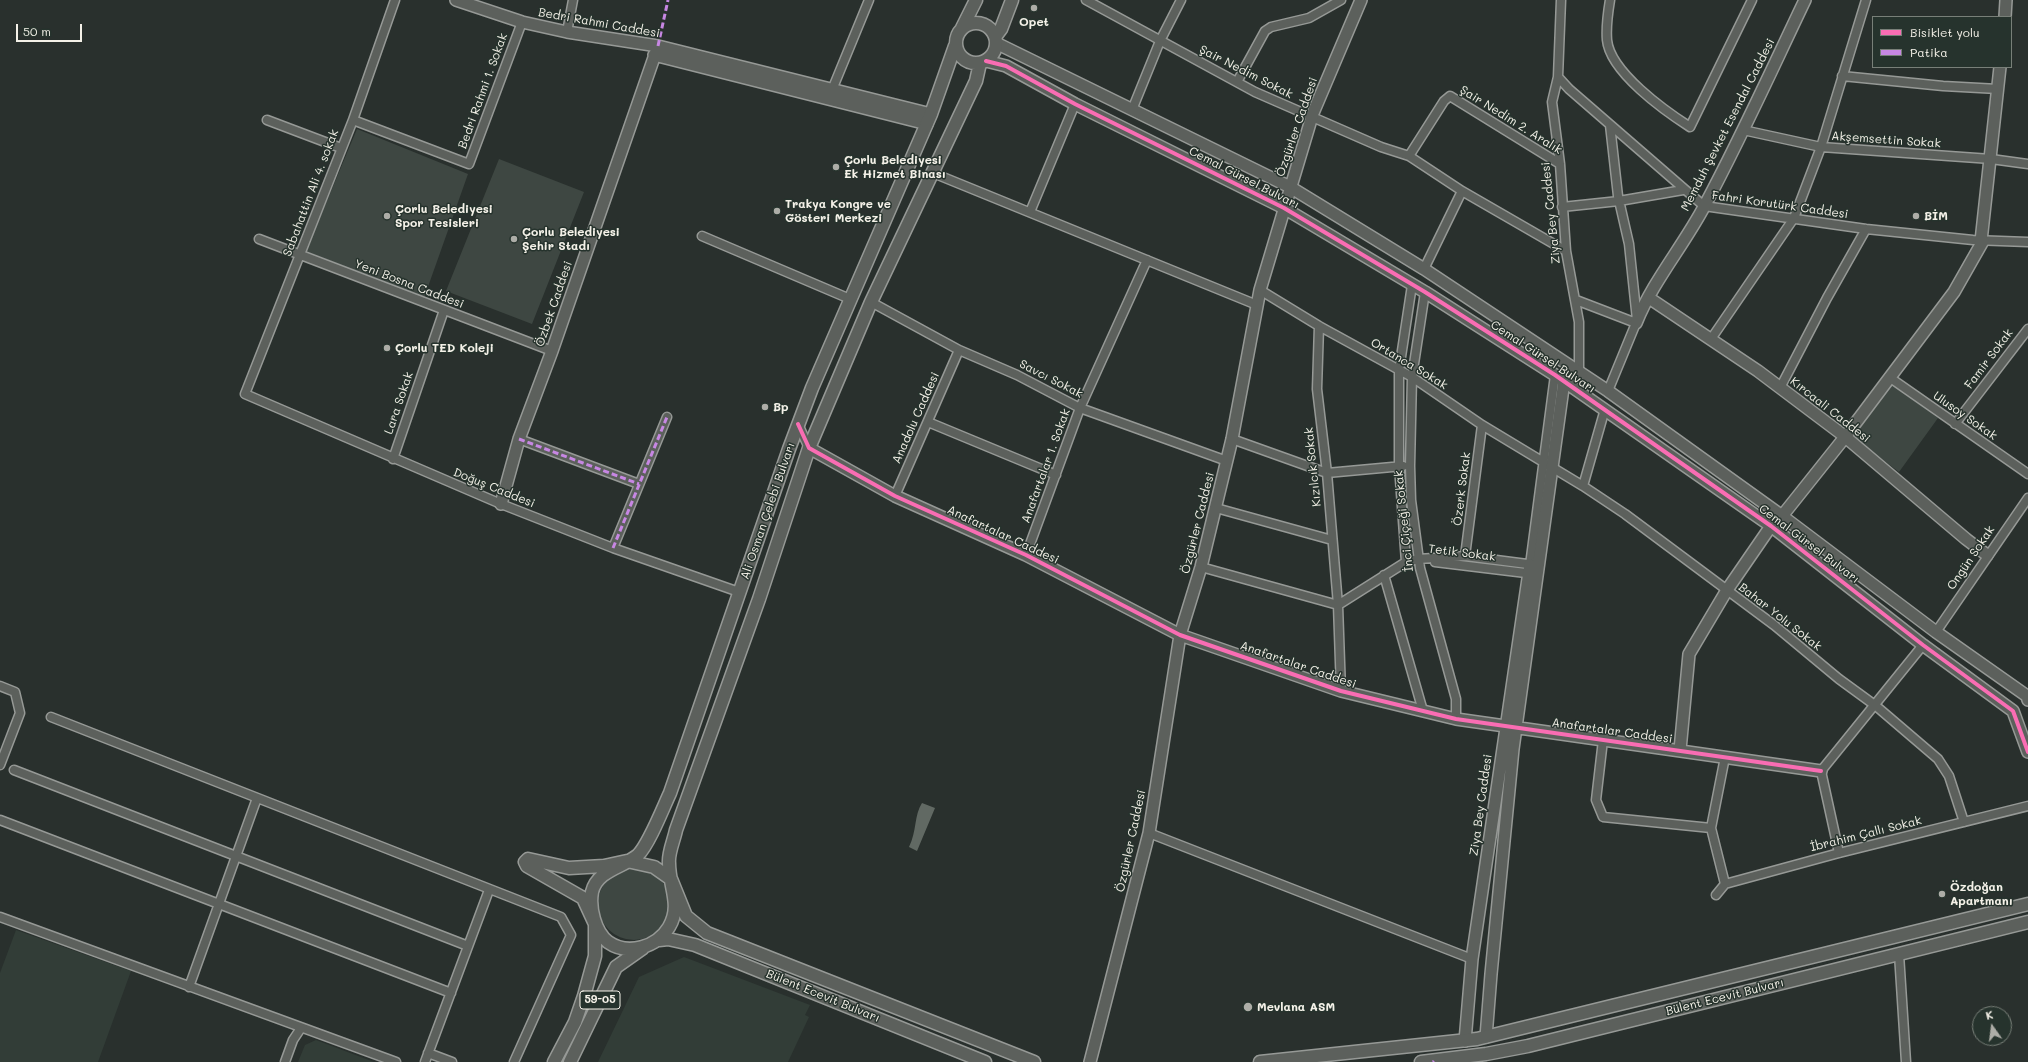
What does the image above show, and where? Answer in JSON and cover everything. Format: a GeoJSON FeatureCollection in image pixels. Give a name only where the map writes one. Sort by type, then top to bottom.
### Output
{"type":"FeatureCollection","features":[{"type":"Feature","properties":{"kind":"main road"},"geometry":{"type":"LineString","coordinates":[[976,0],[962,28],[957,34],[955,46],[957,53],[966,62],[983,62],[995,50],[996,40],[1012,0]]}},
{"type":"Feature","properties":{"kind":"main road"},"geometry":{"type":"LineString","coordinates":[[962,28],[974,23],[980,23],[992,30],[996,40]]}},
{"type":"Feature","properties":{"kind":"main road","name":"Ali Osman Çelebi Bulvarı"},"geometry":{"type":"LineString","coordinates":[[627,861],[638,854],[644,845],[670,793],[798,424],[850,299],[929,119],[955,46]]}},
{"type":"Feature","properties":{"kind":"main road","name":"Ali Osman Çelebi Bulvarı"},"geometry":{"type":"LineString","coordinates":[[671,879],[669,862],[684,805],[759,599],[809,448],[871,302],[976,81],[983,62]]}},
{"type":"Feature","properties":{"kind":"main road"},"geometry":{"type":"LineString","coordinates":[[643,948],[628,949],[608,942],[595,924],[583,898],[529,868],[525,864],[526,860],[531,859],[569,868],[604,866],[627,861],[654,867],[671,879],[686,916],[707,933],[1034,1062]]}},
{"type":"Feature","properties":{"kind":"main road"},"geometry":{"type":"LineString","coordinates":[[554,1062],[575,1022],[596,956],[595,924],[592,906],[594,888],[606,873],[627,861]]}},
{"type":"Feature","properties":{"kind":"main road","name":"59-05"},"geometry":{"type":"LineString","coordinates":[[570,1062],[616,967],[643,948],[659,940],[669,927],[675,913],[671,879]]}},
{"type":"Feature","properties":{"kind":"main road"},"geometry":{"type":"LineString","coordinates":[[1260,1062],[1465,1041],[1486,1037],[2028,904]]}},
{"type":"Feature","properties":{"kind":"main road","name":"Bülent Ecevit Bulvarı"},"geometry":{"type":"LineString","coordinates":[[1421,1062],[1486,1054],[1528,1046],[2028,922]]}},
{"type":"Feature","properties":{"kind":"main road","name":"Bülent Ecevit Bulvarı"},"geometry":{"type":"LineString","coordinates":[[659,940],[668,939],[695,945],[986,1062]]}},
{"type":"Feature","properties":{"kind":"street","name":"Sabahattin Ali 4. sokak"},"geometry":{"type":"LineString","coordinates":[[245,394],[353,120],[395,0]]}},
{"type":"Feature","properties":{"kind":"street","name":"Bedri Rahmi Caddesi"},"geometry":{"type":"LineString","coordinates":[[456,0],[522,22],[656,50],[929,119]]}},
{"type":"Feature","properties":{"kind":"street"},"geometry":{"type":"LineString","coordinates":[[567,32],[573,0]]}},
{"type":"Feature","properties":{"kind":"street"},"geometry":{"type":"LineString","coordinates":[[832,90],[868,0]]}},
{"type":"Feature","properties":{"kind":"street","name":"Şair Nedim Sokak"},"geometry":{"type":"LineString","coordinates":[[1086,0],[1096,2],[1160,41],[1236,82],[1381,147],[1409,156],[1462,191],[1566,251]]}},
{"type":"Feature","properties":{"kind":"street"},"geometry":{"type":"LineString","coordinates":[[1132,110],[1160,41],[1181,0]]}},
{"type":"Feature","properties":{"kind":"street"},"geometry":{"type":"LineString","coordinates":[[1236,82],[1265,31],[1271,27],[1309,18],[1341,0]]}},
{"type":"Feature","properties":{"kind":"street","name":"Özgürler Caddesi"},"geometry":{"type":"LineString","coordinates":[[1090,1062],[1149,833],[1180,635],[1201,567],[1227,461],[1260,290],[1312,117],[1360,0]]}},
{"type":"Feature","properties":{"kind":"street"},"geometry":{"type":"LineString","coordinates":[[1558,77],[1561,0]]}},
{"type":"Feature","properties":{"kind":"street"},"geometry":{"type":"LineString","coordinates":[[1610,0],[1607,41],[1617,67],[1663,109],[1690,127],[1752,0]]}},
{"type":"Feature","properties":{"kind":"street","name":"Memduh Şevket Esendal Caddesi"},"geometry":{"type":"LineString","coordinates":[[1637,322],[1648,298],[1704,206],[1743,130],[1805,0]]}},
{"type":"Feature","properties":{"kind":"street"},"geometry":{"type":"LineString","coordinates":[[1711,339],[1794,218],[1820,147],[1866,0]]}},
{"type":"Feature","properties":{"kind":"street"},"geometry":{"type":"LineString","coordinates":[[2005,16],[2006,0]]}},
{"type":"Feature","properties":{"kind":"street","name":"Bedri Rahmi 1. Sokak"},"geometry":{"type":"LineString","coordinates":[[353,120],[469,164],[522,22]]}},
{"type":"Feature","properties":{"kind":"street","name":"Cemal Gürsel Bulvarı"},"geometry":{"type":"LineString","coordinates":[[996,40],[1132,110],[1290,187],[1424,268],[1608,391],[1782,516],[1936,632],[2028,696]]}},
{"type":"Feature","properties":{"kind":"street","name":"Özbek Caddesi"},"geometry":{"type":"LineString","coordinates":[[501,504],[519,439],[552,351],[656,50]]}},
{"type":"Feature","properties":{"kind":"street","name":"Cemal Gürsel Bulvarı"},"geometry":{"type":"LineString","coordinates":[[983,62],[1006,66],[1075,104],[1284,208],[1425,292],[1605,409],[1771,526],[1923,645],[2013,711]]}},
{"type":"Feature","properties":{"kind":"street","name":"Bedri Rahmi Caddesi"},"geometry":{"type":"LineString","coordinates":[[714,65],[832,90],[929,119]]}},
{"type":"Feature","properties":{"kind":"street"},"geometry":{"type":"LineString","coordinates":[[1782,516],[1845,437],[1954,292],[1982,241],[2000,68]]}},
{"type":"Feature","properties":{"kind":"street"},"geometry":{"type":"LineString","coordinates":[[1842,76],[1943,86],[1998,89]]}},
{"type":"Feature","properties":{"kind":"street","name":"Fahri Korutürk Caddesi"},"geometry":{"type":"LineString","coordinates":[[1558,77],[1569,89],[1683,190],[1704,206],[1866,229],[1982,241],[2028,242]]}},
{"type":"Feature","properties":{"kind":"street","name":"Ziya Bey Caddesi"},"geometry":{"type":"LineString","coordinates":[[1558,77],[1552,102],[1560,164],[1566,251],[1579,322],[1579,371]]}},
{"type":"Feature","properties":{"kind":"street","name":"Şair Nedim 2. Aralık"},"geometry":{"type":"LineString","coordinates":[[1409,156],[1444,101],[1450,96],[1560,164]]}},
{"type":"Feature","properties":{"kind":"street"},"geometry":{"type":"LineString","coordinates":[[1030,212],[1075,104]]}},
{"type":"Feature","properties":{"kind":"street"},"geometry":{"type":"LineString","coordinates":[[267,120],[341,148]]}},
{"type":"Feature","properties":{"kind":"street"},"geometry":{"type":"LineString","coordinates":[[1608,391],[1637,322],[1629,244],[1619,201],[1610,125]]}},
{"type":"Feature","properties":{"kind":"street","name":"Akşemsettin Sokak"},"geometry":{"type":"LineString","coordinates":[[1743,130],[1820,147],[1991,159],[2028,164]]}},
{"type":"Feature","properties":{"kind":"street"},"geometry":{"type":"LineString","coordinates":[[932,173],[1257,305]]}},
{"type":"Feature","properties":{"kind":"street"},"geometry":{"type":"LineString","coordinates":[[1562,207],[1619,201],[1683,190]]}},
{"type":"Feature","properties":{"kind":"street"},"geometry":{"type":"LineString","coordinates":[[1424,268],[1462,191]]}},
{"type":"Feature","properties":{"kind":"street"},"geometry":{"type":"LineString","coordinates":[[1780,388],[1827,298],[1866,229]]}},
{"type":"Feature","properties":{"kind":"street"},"geometry":{"type":"LineString","coordinates":[[702,236],[850,299]]}},
{"type":"Feature","properties":{"kind":"street","name":"Yeni Bosna Caddesi"},"geometry":{"type":"LineString","coordinates":[[259,239],[552,351]]}},
{"type":"Feature","properties":{"kind":"street","name":"Anafartalar 1. Sokak"},"geometry":{"type":"LineString","coordinates":[[1026,555],[1080,408],[1147,260]]}},
{"type":"Feature","properties":{"kind":"street","name":"İnci Çiçeği Sokak"},"geometry":{"type":"LineString","coordinates":[[1406,562],[1399,466],[1399,370],[1412,285]]}},
{"type":"Feature","properties":{"kind":"street","name":"Ortanca Sokak"},"geometry":{"type":"LineString","coordinates":[[1260,290],[1319,326],[1412,376],[1482,425],[1549,465]]}},
{"type":"Feature","properties":{"kind":"street","name":"İnci Çiçeği Sokak"},"geometry":{"type":"LineString","coordinates":[[1425,292],[1412,376],[1410,466],[1411,500],[1418,559],[1456,699],[1456,719]]}},
{"type":"Feature","properties":{"kind":"street","name":"Kırcaali Caddesi"},"geometry":{"type":"LineString","coordinates":[[1648,298],[1711,339],[1845,437],[1966,540],[1987,555]]}},
{"type":"Feature","properties":{"kind":"street"},"geometry":{"type":"LineString","coordinates":[[1576,300],[1637,322]]}},
{"type":"Feature","properties":{"kind":"street","name":"Savcı Sokak"},"geometry":{"type":"LineString","coordinates":[[871,302],[959,350],[1017,375],[1080,408],[1227,461]]}},
{"type":"Feature","properties":{"kind":"street","name":"Lara Sokak"},"geometry":{"type":"LineString","coordinates":[[393,459],[444,310]]}},
{"type":"Feature","properties":{"kind":"street","name":"Kızılcık Sokak"},"geometry":{"type":"LineString","coordinates":[[1319,326],[1317,389],[1327,473],[1338,606],[1342,691]]}},
{"type":"Feature","properties":{"kind":"street","name":"Famir Sokak"},"geometry":{"type":"LineString","coordinates":[[1956,424],[2028,329]]}},
{"type":"Feature","properties":{"kind":"street","name":"Anadolu Caddesi"},"geometry":{"type":"LineString","coordinates":[[895,496],[959,350]]}},
{"type":"Feature","properties":{"kind":"street","name":"Ulusoy Sokak"},"geometry":{"type":"LineString","coordinates":[[1889,377],[2028,474]]}},
{"type":"Feature","properties":{"kind":"street","name":"Ziya Bey Caddesi"},"geometry":{"type":"LineString","coordinates":[[1465,1041],[1472,959],[1511,727],[1549,465],[1559,378]]}},
{"type":"Feature","properties":{"kind":"street","name":"Doğuş Caddesi"},"geometry":{"type":"LineString","coordinates":[[245,394],[393,459],[501,504],[613,548],[739,592]]}},
{"type":"Feature","properties":{"kind":"street"},"geometry":{"type":"LineString","coordinates":[[1583,486],[1605,409]]}},
{"type":"Feature","properties":{"kind":"street"},"geometry":{"type":"LineString","coordinates":[[613,548],[667,417]]}},
{"type":"Feature","properties":{"kind":"street"},"geometry":{"type":"LineString","coordinates":[[928,422],[1056,476]]}},
{"type":"Feature","properties":{"kind":"street"},"geometry":{"type":"LineString","coordinates":[[798,424],[809,448]]}},
{"type":"Feature","properties":{"kind":"street","name":"Özerk Sokak"},"geometry":{"type":"LineString","coordinates":[[1465,556],[1482,425]]}},
{"type":"Feature","properties":{"kind":"street"},"geometry":{"type":"LineString","coordinates":[[519,439],[639,484]]}},
{"type":"Feature","properties":{"kind":"street"},"geometry":{"type":"LineString","coordinates":[[1232,439],[1327,473],[1410,466]]}},
{"type":"Feature","properties":{"kind":"street","name":"Anafartalar Caddesi"},"geometry":{"type":"LineString","coordinates":[[809,448],[895,496],[1026,555],[1180,635],[1342,691],[1456,719],[1821,770]]}},
{"type":"Feature","properties":{"kind":"street","name":"Bahar Yolu Sokak"},"geometry":{"type":"LineString","coordinates":[[1549,465],[1625,514],[1774,625],[1839,680],[1876,706],[1938,759],[1950,776],[1964,822]]}},
{"type":"Feature","properties":{"kind":"street","name":"Ongün Sokak"},"geometry":{"type":"LineString","coordinates":[[1936,632],[1987,555],[2028,498]]}},
{"type":"Feature","properties":{"kind":"street"},"geometry":{"type":"LineString","coordinates":[[1216,508],[1332,540]]}},
{"type":"Feature","properties":{"kind":"street"},"geometry":{"type":"LineString","coordinates":[[1680,750],[1689,654],[1727,590],[1771,526]]}},
{"type":"Feature","properties":{"kind":"street","name":"Tetik Sokak"},"geometry":{"type":"LineString","coordinates":[[1418,559],[1465,556],[1534,569]]}},
{"type":"Feature","properties":{"kind":"street"},"geometry":{"type":"LineString","coordinates":[[1201,567],[1338,606],[1406,562],[1418,559]]}},
{"type":"Feature","properties":{"kind":"street","name":"Tetik Sokak"},"geometry":{"type":"LineString","coordinates":[[1418,559],[1534,569]]}},
{"type":"Feature","properties":{"kind":"street","name":"İnci Çiçeği Sokak"},"geometry":{"type":"LineString","coordinates":[[1384,575],[1423,711]]}},
{"type":"Feature","properties":{"kind":"street"},"geometry":{"type":"LineString","coordinates":[[1839,853],[1821,770],[1876,706],[1923,645]]}},
{"type":"Feature","properties":{"kind":"street"},"geometry":{"type":"LineString","coordinates":[[0,686],[15,692],[20,713],[0,765]]}},
{"type":"Feature","properties":{"kind":"street"},"geometry":{"type":"LineString","coordinates":[[2028,696],[2013,711],[2028,752]]}},
{"type":"Feature","properties":{"kind":"street"},"geometry":{"type":"LineString","coordinates":[[51,717],[561,917],[571,935],[514,1062]]}},
{"type":"Feature","properties":{"kind":"street","name":"Ziya Bey Caddesi"},"geometry":{"type":"LineString","coordinates":[[1486,1037],[1511,727]]}},
{"type":"Feature","properties":{"kind":"street"},"geometry":{"type":"LineString","coordinates":[[1603,740],[1596,800],[1603,817],[1711,828]]}},
{"type":"Feature","properties":{"kind":"street"},"geometry":{"type":"LineString","coordinates":[[1716,896],[1725,884],[1711,828],[1725,757]]}},
{"type":"Feature","properties":{"kind":"street"},"geometry":{"type":"LineString","coordinates":[[14,770],[468,946]]}},
{"type":"Feature","properties":{"kind":"street"},"geometry":{"type":"LineString","coordinates":[[188,987],[257,798]]}},
{"type":"Feature","properties":{"kind":"street","name":"İbrahim Çallı Sokak"},"geometry":{"type":"LineString","coordinates":[[1725,884],[1839,853],[2028,806]]}},
{"type":"Feature","properties":{"kind":"street"},"geometry":{"type":"LineString","coordinates":[[0,820],[451,993]]}},
{"type":"Feature","properties":{"kind":"street"},"geometry":{"type":"LineString","coordinates":[[1149,833],[1472,959]]}},
{"type":"Feature","properties":{"kind":"street"},"geometry":{"type":"LineString","coordinates":[[425,1062],[489,890]]}},
{"type":"Feature","properties":{"kind":"street"},"geometry":{"type":"LineString","coordinates":[[0,917],[396,1062]]}},
{"type":"Feature","properties":{"kind":"street"},"geometry":{"type":"LineString","coordinates":[[1899,954],[1906,1062]]}},
{"type":"Feature","properties":{"kind":"street"},"geometry":{"type":"LineString","coordinates":[[285,1062],[294,1040],[301,1028]]}},
{"type":"Feature","properties":{"kind":"street"},"geometry":{"type":"LineString","coordinates":[[428,1053],[452,1062]]}},
{"type":"Feature","properties":{"kind":"shaded area","name":"Çorlu Belediyesi Spor Tesisleri"},"geometry":{"type":"Polygon","coordinates":[[[357,129],[468,174],[424,298],[306,251],[357,129]]]}},
{"type":"Feature","properties":{"kind":"shaded area"},"geometry":{"type":"Polygon","coordinates":[[[499,159],[584,192],[532,324],[446,291],[499,159]]]}},
{"type":"Feature","properties":{"kind":"shaded area"},"geometry":{"type":"Polygon","coordinates":[[[1892,384],[1938,418],[1899,472],[1853,437],[1892,384]]]}},
{"type":"Feature","properties":{"kind":"shaded area"},"geometry":{"type":"Polygon","coordinates":[[[922,803],[935,808],[917,851],[909,847],[912,841],[919,808],[922,803]]]}},
{"type":"Feature","properties":{"kind":"shaded area"},"geometry":{"type":"Polygon","coordinates":[[[627,868],[641,868],[648,870],[660,878],[668,890],[670,904],[668,918],[660,930],[648,938],[641,940],[627,940],[620,938],[608,930],[600,918],[598,911],[598,897],[600,890],[608,878],[620,870],[627,868]]]}},
{"type":"Feature","properties":{"kind":"shaded area"},"geometry":{"type":"Polygon","coordinates":[[[16,930],[131,971],[98,1062],[0,1062],[0,973],[16,930]]]}},
{"type":"Feature","properties":{"kind":"shaded area"},"geometry":{"type":"Polygon","coordinates":[[[684,957],[810,1005],[805,1015],[809,1017],[788,1062],[598,1062],[639,977],[684,957]]]}},
{"type":"Feature","properties":{"kind":"shaded area"},"geometry":{"type":"Polygon","coordinates":[[[316,1040],[374,1062],[298,1062],[305,1045],[316,1040]]]}},
{"type":"Feature","properties":{"kind":"marked path"},"geometry":{"type":"LineString","coordinates":[[658,46],[668,0]]}},
{"type":"Feature","properties":{"kind":"marked path"},"geometry":{"type":"LineString","coordinates":[[613,548],[667,417]]}},
{"type":"Feature","properties":{"kind":"marked path"},"geometry":{"type":"LineString","coordinates":[[519,439],[639,484]]}},
{"type":"Feature","properties":{"kind":"cycle path"},"geometry":{"type":"LineString","coordinates":[[986,61],[1006,66],[1075,104],[1284,208],[1425,292],[1555,375],[1771,526],[1923,645],[2013,711],[2028,752]]}},
{"type":"Feature","properties":{"kind":"cycle path"},"geometry":{"type":"LineString","coordinates":[[798,424],[809,448],[895,496],[1026,555],[1180,635],[1341,691],[1456,719],[1821,771]]}},
{"type":"Feature","properties":{"kind":"place","name":"Opet"},"geometry":{"type":"Point","coordinates":[1034,8]}},
{"type":"Feature","properties":{"kind":"place","name":"Çorlu Belediyesi Ek Hizmet Binası"},"geometry":{"type":"Point","coordinates":[836,167]}},
{"type":"Feature","properties":{"kind":"place","name":"Trakya Kongre ve Gösteri Merkezi"},"geometry":{"type":"Point","coordinates":[777,211]}},
{"type":"Feature","properties":{"kind":"place","name":"Çorlu Belediyesi Spor Tesisleri"},"geometry":{"type":"Point","coordinates":[387,216]}},
{"type":"Feature","properties":{"kind":"place","name":"BİM"},"geometry":{"type":"Point","coordinates":[1916,216]}},
{"type":"Feature","properties":{"kind":"place","name":"Çorlu Belediyesi Şehir Stadı"},"geometry":{"type":"Point","coordinates":[514,239]}},
{"type":"Feature","properties":{"kind":"place","name":"Çorlu TED Koleji"},"geometry":{"type":"Point","coordinates":[387,348]}},
{"type":"Feature","properties":{"kind":"place","name":"Bp"},"geometry":{"type":"Point","coordinates":[765,407]}},
{"type":"Feature","properties":{"kind":"place","name":"Özdoğan Apartmanı"},"geometry":{"type":"Point","coordinates":[1942,894]}},
{"type":"Feature","properties":{"kind":"place","name":"Mevlana ASM"},"geometry":{"type":"Point","coordinates":[1248,1007]}}]}
